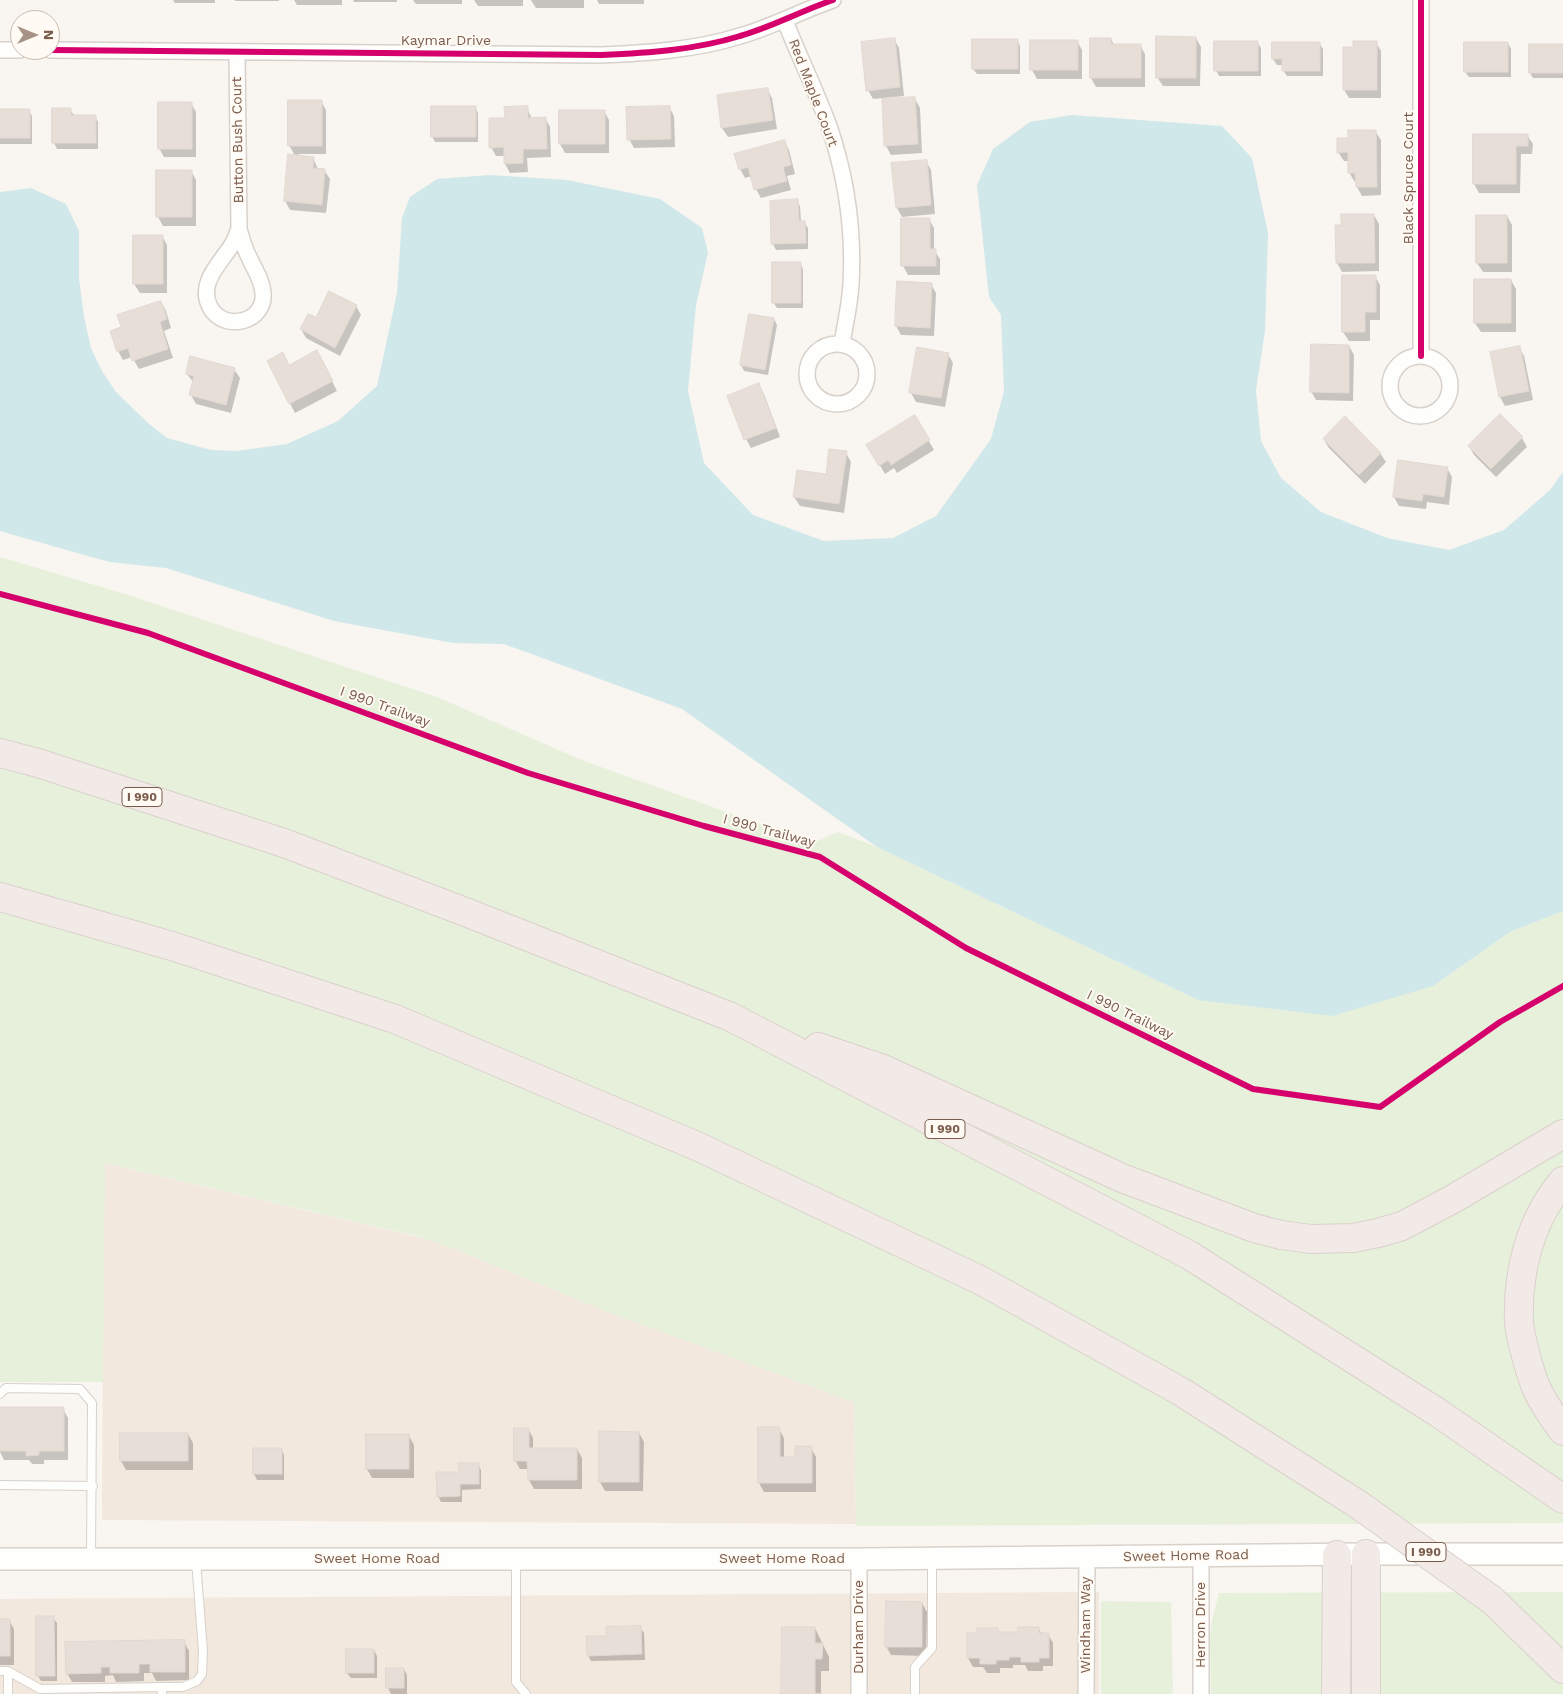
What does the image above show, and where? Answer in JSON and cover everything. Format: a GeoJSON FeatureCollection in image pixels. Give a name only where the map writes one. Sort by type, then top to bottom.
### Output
{"type":"FeatureCollection","features":[{"type":"Feature","properties":{"kind":"highway","name":"I 990"},"geometry":{"type":"LineString","coordinates":[[0,753],[38,763],[284,844],[468,913],[731,1018],[1189,1255],[1437,1412],[1563,1499]]}},
{"type":"Feature","properties":{"kind":"highway","name":"I 990"},"geometry":{"type":"LineString","coordinates":[[0,897],[172,946],[395,1019],[699,1147],[982,1281],[1180,1391],[1359,1505],[1563,1651]]}},
{"type":"Feature","properties":{"kind":"highway"},"geometry":{"type":"LineString","coordinates":[[731,1018],[883,1069],[1122,1178],[1245,1225],[1281,1235],[1311,1240],[1353,1238],[1402,1226],[1453,1199],[1563,1134]]}},
{"type":"Feature","properties":{"kind":"highway"},"geometry":{"type":"LineString","coordinates":[[1563,1180],[1553,1193],[1533,1232],[1521,1271],[1519,1324],[1534,1384],[1563,1431]]}},
{"type":"Feature","properties":{"kind":"highway"},"geometry":{"type":"LineString","coordinates":[[1366,1554],[1366,1694]]}},
{"type":"Feature","properties":{"kind":"highway"},"geometry":{"type":"LineString","coordinates":[[1336,1555],[1336,1694]]}},
{"type":"Feature","properties":{"kind":"highway"},"geometry":{"type":"LineString","coordinates":[[1492,1600],[1563,1669]]}},
{"type":"Feature","properties":{"kind":"main road","name":"Sweet Home Road"},"geometry":{"type":"LineString","coordinates":[[0,1559],[859,1559],[1563,1554]]}},
{"type":"Feature","properties":{"kind":"street","name":"Kaymar Drive"},"geometry":{"type":"LineString","coordinates":[[60,50],[648,53],[704,45],[740,36],[785,21],[833,0]]}},
{"type":"Feature","properties":{"kind":"street","name":"Black Spruce Court"},"geometry":{"type":"LineString","coordinates":[[1421,0],[1421,356]]}},
{"type":"Feature","properties":{"kind":"street","name":"Red Maple Court"},"geometry":{"type":"LineString","coordinates":[[785,21],[829,126],[840,164],[846,196],[851,244],[851,284],[842,344]]}},
{"type":"Feature","properties":{"kind":"street","name":"Button Bush Court"},"geometry":{"type":"LineString","coordinates":[[237,52],[239,228],[243,243],[260,277],[264,293],[258,311],[252,317],[243,322],[234,323],[225,321],[211,309],[207,300],[207,290],[213,271],[233,243],[239,228]]}},
{"type":"Feature","properties":{"kind":"street"},"geometry":{"type":"LineString","coordinates":[[842,344],[856,350],[863,358],[867,368],[867,378],[864,388],[853,400],[839,405],[828,404],[811,392],[807,382],[806,371],[809,361],[815,352],[823,346],[842,344]]}},
{"type":"Feature","properties":{"kind":"street"},"geometry":{"type":"LineString","coordinates":[[1421,356],[1439,363],[1446,370],[1450,380],[1450,391],[1447,401],[1441,409],[1432,415],[1422,417],[1411,416],[1395,404],[1390,394],[1389,384],[1392,374],[1398,365],[1406,359],[1421,356]]}},
{"type":"Feature","properties":{"kind":"street","name":"Herron Drive"},"geometry":{"type":"LineString","coordinates":[[1201,1556],[1201,1694]]}},
{"type":"Feature","properties":{"kind":"street","name":"Windham Way"},"geometry":{"type":"LineString","coordinates":[[1086,1557],[1086,1694]]}},
{"type":"Feature","properties":{"kind":"street","name":"Durham Drive"},"geometry":{"type":"LineString","coordinates":[[859,1559],[859,1694]]}},
{"type":"Feature","properties":{"kind":"lane"},"geometry":{"type":"LineString","coordinates":[[0,1394],[6,1388],[80,1389],[92,1403],[93,1486],[91,1559]]}},
{"type":"Feature","properties":{"kind":"lane"},"geometry":{"type":"LineString","coordinates":[[0,1485],[93,1486]]}},
{"type":"Feature","properties":{"kind":"lane"},"geometry":{"type":"LineString","coordinates":[[915,1694],[915,1667],[932,1648],[932,1558]]}},
{"type":"Feature","properties":{"kind":"lane"},"geometry":{"type":"LineString","coordinates":[[4,1671],[40,1689],[162,1691],[183,1687],[196,1681],[202,1674],[203,1651],[196,1559]]}},
{"type":"Feature","properties":{"kind":"lane"},"geometry":{"type":"LineString","coordinates":[[516,1559],[516,1682],[526,1694]]}},
{"type":"Feature","properties":{"kind":"lane"},"geometry":{"type":"LineString","coordinates":[[4,1671],[8,1694]]}},
{"type":"Feature","properties":{"kind":"shaded area"},"geometry":{"type":"Polygon","coordinates":[[[104,1163],[435,1241],[608,1312],[854,1402],[856,1524],[102,1520],[104,1163]]]}},
{"type":"Feature","properties":{"kind":"shaded area"},"geometry":{"type":"Polygon","coordinates":[[[1099,1592],[1099,1694],[0,1694],[0,1599],[1099,1592]]]}},
{"type":"Feature","properties":{"kind":"green space"},"geometry":{"type":"Polygon","coordinates":[[[0,557],[125,594],[437,697],[584,761],[813,843],[838,832],[877,847],[1198,1000],[1433,986],[1510,932],[1563,911],[1563,1523],[856,1526],[854,1402],[610,1313],[457,1250],[420,1237],[105,1163],[103,1382],[0,1382],[0,557]]]}},
{"type":"Feature","properties":{"kind":"green space"},"geometry":{"type":"Polygon","coordinates":[[[1563,1592],[1563,1694],[1211,1694],[1210,1637],[1219,1593],[1563,1592]]]}},
{"type":"Feature","properties":{"kind":"green space"},"geometry":{"type":"Polygon","coordinates":[[[1101,1601],[1171,1602],[1173,1694],[1101,1694],[1101,1601]]]}},
{"type":"Feature","properties":{"kind":"water"},"geometry":{"type":"Polygon","coordinates":[[[1072,115],[1222,126],[1252,158],[1268,233],[1265,331],[1256,390],[1261,441],[1281,478],[1321,512],[1387,538],[1449,550],[1504,530],[1550,490],[1563,472],[1563,911],[1510,932],[1433,986],[1332,1016],[1198,1000],[877,847],[682,709],[504,644],[453,643],[334,621],[166,568],[109,562],[0,531],[0,192],[31,188],[66,204],[79,231],[79,279],[84,317],[91,348],[102,371],[116,392],[148,423],[167,438],[211,450],[237,451],[287,444],[338,421],[377,386],[397,293],[402,218],[410,197],[437,179],[490,175],[567,180],[660,199],[702,228],[708,253],[696,305],[688,391],[704,463],[753,515],[824,541],[893,538],[936,516],[991,439],[1004,391],[1001,315],[989,297],[977,185],[993,149],[1030,122],[1072,115]]]}},
{"type":"Feature","properties":{"kind":"building"},"geometry":{"type":"Polygon","coordinates":[[[1156,36],[1196,37],[1196,78],[1156,78],[1156,36]]]}},
{"type":"Feature","properties":{"kind":"building"},"geometry":{"type":"Polygon","coordinates":[[[895,38],[900,87],[866,91],[861,42],[895,38]]]}},
{"type":"Feature","properties":{"kind":"building"},"geometry":{"type":"Polygon","coordinates":[[[1090,38],[1111,38],[1111,44],[1141,44],[1141,78],[1090,78],[1090,38]]]}},
{"type":"Feature","properties":{"kind":"building"},"geometry":{"type":"Polygon","coordinates":[[[972,39],[1018,39],[1018,69],[972,69],[972,39]]]}},
{"type":"Feature","properties":{"kind":"building"},"geometry":{"type":"Polygon","coordinates":[[[1030,40],[1078,40],[1078,70],[1030,70],[1030,40]]]}},
{"type":"Feature","properties":{"kind":"building"},"geometry":{"type":"Polygon","coordinates":[[[1214,41],[1258,41],[1258,71],[1214,71],[1214,41]]]}},
{"type":"Feature","properties":{"kind":"building"},"geometry":{"type":"Polygon","coordinates":[[[1353,41],[1377,41],[1377,90],[1343,90],[1343,47],[1353,47],[1353,41]]]}},
{"type":"Feature","properties":{"kind":"building"},"geometry":{"type":"Polygon","coordinates":[[[1272,42],[1320,42],[1320,71],[1282,71],[1282,59],[1272,59],[1272,42]]]}},
{"type":"Feature","properties":{"kind":"building"},"geometry":{"type":"Polygon","coordinates":[[[1464,42],[1508,42],[1508,72],[1464,72],[1464,42]]]}},
{"type":"Feature","properties":{"kind":"building"},"geometry":{"type":"Polygon","coordinates":[[[1529,44],[1563,44],[1563,73],[1529,73],[1529,44]]]}},
{"type":"Feature","properties":{"kind":"building"},"geometry":{"type":"Polygon","coordinates":[[[768,88],[773,120],[721,128],[717,95],[768,88]]]}},
{"type":"Feature","properties":{"kind":"building"},"geometry":{"type":"Polygon","coordinates":[[[915,97],[918,144],[884,146],[882,99],[915,97]]]}},
{"type":"Feature","properties":{"kind":"building"},"geometry":{"type":"Polygon","coordinates":[[[288,100],[322,100],[322,146],[288,146],[288,100]]]}},
{"type":"Feature","properties":{"kind":"building"},"geometry":{"type":"Polygon","coordinates":[[[158,102],[192,102],[192,149],[158,149],[158,102]]]}},
{"type":"Feature","properties":{"kind":"building"},"geometry":{"type":"Polygon","coordinates":[[[431,106],[476,106],[476,137],[431,137],[431,106]]]}},
{"type":"Feature","properties":{"kind":"building"},"geometry":{"type":"Polygon","coordinates":[[[528,106],[528,118],[546,117],[547,149],[523,149],[523,163],[504,164],[504,147],[489,148],[489,118],[505,118],[504,107],[528,106]]]}},
{"type":"Feature","properties":{"kind":"building"},"geometry":{"type":"Polygon","coordinates":[[[670,106],[671,139],[627,140],[626,107],[670,106]]]}},
{"type":"Feature","properties":{"kind":"building"},"geometry":{"type":"Polygon","coordinates":[[[52,108],[71,108],[71,115],[96,115],[96,143],[52,143],[52,108]]]}},
{"type":"Feature","properties":{"kind":"building"},"geometry":{"type":"Polygon","coordinates":[[[0,109],[30,109],[30,138],[0,138],[0,109]]]}},
{"type":"Feature","properties":{"kind":"building"},"geometry":{"type":"Polygon","coordinates":[[[559,110],[605,110],[605,144],[559,144],[559,110]]]}},
{"type":"Feature","properties":{"kind":"building"},"geometry":{"type":"Polygon","coordinates":[[[1348,130],[1376,130],[1377,187],[1356,187],[1355,173],[1348,173],[1348,152],[1337,153],[1337,138],[1348,138],[1348,130]]]}},
{"type":"Feature","properties":{"kind":"building"},"geometry":{"type":"Polygon","coordinates":[[[1473,134],[1528,134],[1528,146],[1516,146],[1516,184],[1473,184],[1473,134]]]}},
{"type":"Feature","properties":{"kind":"building"},"geometry":{"type":"Polygon","coordinates":[[[785,140],[791,165],[783,167],[787,181],[754,190],[748,167],[739,170],[734,154],[785,140]]]}},
{"type":"Feature","properties":{"kind":"building"},"geometry":{"type":"Polygon","coordinates":[[[288,154],[314,157],[313,168],[325,169],[322,205],[284,201],[288,154]]]}},
{"type":"Feature","properties":{"kind":"building"},"geometry":{"type":"Polygon","coordinates":[[[927,160],[931,205],[896,208],[891,163],[927,160]]]}},
{"type":"Feature","properties":{"kind":"building"},"geometry":{"type":"Polygon","coordinates":[[[156,170],[192,170],[192,217],[156,217],[156,170]]]}},
{"type":"Feature","properties":{"kind":"building"},"geometry":{"type":"Polygon","coordinates":[[[798,199],[799,221],[805,221],[806,243],[771,244],[770,201],[798,199]]]}},
{"type":"Feature","properties":{"kind":"building"},"geometry":{"type":"Polygon","coordinates":[[[1341,214],[1374,214],[1375,263],[1336,263],[1335,225],[1341,225],[1341,214]]]}},
{"type":"Feature","properties":{"kind":"building"},"geometry":{"type":"Polygon","coordinates":[[[1476,215],[1507,215],[1507,263],[1476,263],[1476,215]]]}},
{"type":"Feature","properties":{"kind":"building"},"geometry":{"type":"Polygon","coordinates":[[[901,218],[930,218],[930,249],[936,249],[936,266],[901,266],[901,218]]]}},
{"type":"Feature","properties":{"kind":"building"},"geometry":{"type":"Polygon","coordinates":[[[133,235],[163,235],[163,284],[133,284],[133,235]]]}},
{"type":"Feature","properties":{"kind":"building"},"geometry":{"type":"Polygon","coordinates":[[[772,262],[801,262],[801,303],[772,303],[772,262]]]}},
{"type":"Feature","properties":{"kind":"building"},"geometry":{"type":"Polygon","coordinates":[[[1342,275],[1376,275],[1376,312],[1365,312],[1365,332],[1342,332],[1342,275]]]}},
{"type":"Feature","properties":{"kind":"building"},"geometry":{"type":"Polygon","coordinates":[[[1474,279],[1511,279],[1511,323],[1474,323],[1474,279]]]}},
{"type":"Feature","properties":{"kind":"building"},"geometry":{"type":"Polygon","coordinates":[[[897,281],[932,283],[930,328],[895,326],[897,281]]]}},
{"type":"Feature","properties":{"kind":"building"},"geometry":{"type":"Polygon","coordinates":[[[329,291],[357,305],[335,348],[300,329],[308,314],[316,317],[329,291]]]}},
{"type":"Feature","properties":{"kind":"building"},"geometry":{"type":"Polygon","coordinates":[[[161,301],[167,319],[160,322],[168,349],[132,361],[128,348],[117,352],[110,331],[121,327],[117,315],[161,301]]]}},
{"type":"Feature","properties":{"kind":"building"},"geometry":{"type":"Polygon","coordinates":[[[749,314],[774,318],[765,370],[740,365],[749,314]]]}},
{"type":"Feature","properties":{"kind":"building"},"geometry":{"type":"Polygon","coordinates":[[[1311,344],[1349,345],[1349,393],[1310,392],[1311,344]]]}},
{"type":"Feature","properties":{"kind":"building"},"geometry":{"type":"Polygon","coordinates":[[[1520,346],[1529,391],[1499,397],[1490,352],[1520,346]]]}},
{"type":"Feature","properties":{"kind":"building"},"geometry":{"type":"Polygon","coordinates":[[[917,347],[949,353],[941,398],[909,393],[917,347]]]}},
{"type":"Feature","properties":{"kind":"building"},"geometry":{"type":"Polygon","coordinates":[[[317,350],[333,381],[289,404],[267,361],[283,352],[289,365],[317,350]]]}},
{"type":"Feature","properties":{"kind":"building"},"geometry":{"type":"Polygon","coordinates":[[[190,356],[235,368],[226,405],[189,395],[194,376],[186,374],[190,356]]]}},
{"type":"Feature","properties":{"kind":"building"},"geometry":{"type":"Polygon","coordinates":[[[759,383],[776,428],[744,440],[727,396],[759,383]]]}},
{"type":"Feature","properties":{"kind":"building"},"geometry":{"type":"Polygon","coordinates":[[[1500,414],[1523,437],[1491,469],[1468,446],[1500,414]]]}},
{"type":"Feature","properties":{"kind":"building"},"geometry":{"type":"Polygon","coordinates":[[[915,415],[930,440],[891,465],[888,460],[879,466],[866,445],[915,415]]]}},
{"type":"Feature","properties":{"kind":"building"},"geometry":{"type":"Polygon","coordinates":[[[1345,416],[1381,453],[1359,475],[1323,439],[1345,416]]]}},
{"type":"Feature","properties":{"kind":"building"},"geometry":{"type":"Polygon","coordinates":[[[829,449],[847,451],[839,504],[793,497],[797,470],[826,474],[829,449]]]}},
{"type":"Feature","properties":{"kind":"building"},"geometry":{"type":"Polygon","coordinates":[[[1398,460],[1448,467],[1444,497],[1423,494],[1422,501],[1393,497],[1398,460]]]}},
{"type":"Feature","properties":{"kind":"building"},"geometry":{"type":"Polygon","coordinates":[[[0,1407],[64,1407],[64,1451],[39,1451],[39,1455],[26,1456],[26,1451],[0,1451],[0,1407]]]}},
{"type":"Feature","properties":{"kind":"building"},"geometry":{"type":"Polygon","coordinates":[[[758,1427],[780,1427],[780,1457],[795,1457],[795,1446],[812,1446],[812,1483],[758,1483],[758,1427]]]}},
{"type":"Feature","properties":{"kind":"building"},"geometry":{"type":"Polygon","coordinates":[[[514,1428],[529,1428],[529,1448],[577,1448],[577,1480],[528,1480],[527,1461],[514,1461],[514,1428]]]}},
{"type":"Feature","properties":{"kind":"building"},"geometry":{"type":"Polygon","coordinates":[[[599,1431],[639,1432],[639,1482],[599,1482],[599,1431]]]}},
{"type":"Feature","properties":{"kind":"building"},"geometry":{"type":"Polygon","coordinates":[[[120,1433],[188,1433],[188,1461],[120,1461],[120,1433]]]}},
{"type":"Feature","properties":{"kind":"building"},"geometry":{"type":"Polygon","coordinates":[[[366,1434],[409,1434],[409,1469],[366,1469],[366,1434]]]}},
{"type":"Feature","properties":{"kind":"building"},"geometry":{"type":"Polygon","coordinates":[[[253,1448],[282,1448],[282,1474],[253,1474],[253,1448]]]}},
{"type":"Feature","properties":{"kind":"building"},"geometry":{"type":"Polygon","coordinates":[[[458,1463],[479,1463],[479,1484],[460,1484],[460,1496],[437,1497],[436,1472],[459,1472],[458,1463]]]}},
{"type":"Feature","properties":{"kind":"building"},"geometry":{"type":"Polygon","coordinates":[[[886,1601],[922,1602],[922,1647],[885,1647],[886,1601]]]}},
{"type":"Feature","properties":{"kind":"building"},"geometry":{"type":"Polygon","coordinates":[[[36,1616],[54,1616],[55,1676],[36,1676],[36,1616]]]}},
{"type":"Feature","properties":{"kind":"building"},"geometry":{"type":"Polygon","coordinates":[[[0,1619],[10,1619],[10,1656],[0,1656],[0,1619]]]}},
{"type":"Feature","properties":{"kind":"building"},"geometry":{"type":"Polygon","coordinates":[[[641,1626],[642,1654],[587,1656],[586,1636],[606,1636],[606,1627],[641,1626]]]}},
{"type":"Feature","properties":{"kind":"building"},"geometry":{"type":"Polygon","coordinates":[[[782,1627],[815,1627],[815,1643],[823,1643],[822,1659],[815,1659],[815,1693],[822,1694],[781,1694],[782,1627]]]}},
{"type":"Feature","properties":{"kind":"building"},"geometry":{"type":"Polygon","coordinates":[[[1018,1627],[1039,1627],[1039,1633],[1049,1633],[1049,1658],[1039,1658],[1039,1662],[1021,1662],[1021,1657],[1009,1657],[1009,1660],[996,1660],[996,1664],[980,1664],[980,1658],[967,1658],[967,1633],[977,1633],[977,1628],[998,1628],[998,1632],[1018,1632],[1018,1627]]]}},
{"type":"Feature","properties":{"kind":"building"},"geometry":{"type":"Polygon","coordinates":[[[185,1640],[185,1672],[150,1672],[150,1664],[139,1664],[139,1673],[110,1673],[110,1667],[101,1667],[101,1673],[66,1674],[65,1642],[185,1640]]]}},
{"type":"Feature","properties":{"kind":"building"},"geometry":{"type":"Polygon","coordinates":[[[346,1649],[374,1649],[374,1673],[346,1673],[346,1649]]]}},
{"type":"Feature","properties":{"kind":"building"},"geometry":{"type":"Polygon","coordinates":[[[386,1668],[404,1668],[404,1688],[386,1688],[386,1668]]]}},
{"type":"Feature","properties":{"kind":"cycle path"},"geometry":{"type":"LineString","coordinates":[[60,50],[601,55],[636,53],[689,48],[723,41],[764,28],[833,0]]}},
{"type":"Feature","properties":{"kind":"cycle path"},"geometry":{"type":"LineString","coordinates":[[1421,0],[1421,356]]}},
{"type":"Feature","properties":{"kind":"cycle path","name":"I 990 Trailway"},"geometry":{"type":"LineString","coordinates":[[0,594],[148,633],[528,773],[704,826],[820,857],[966,948],[1253,1089],[1380,1107],[1500,1022],[1563,986]]}}]}
